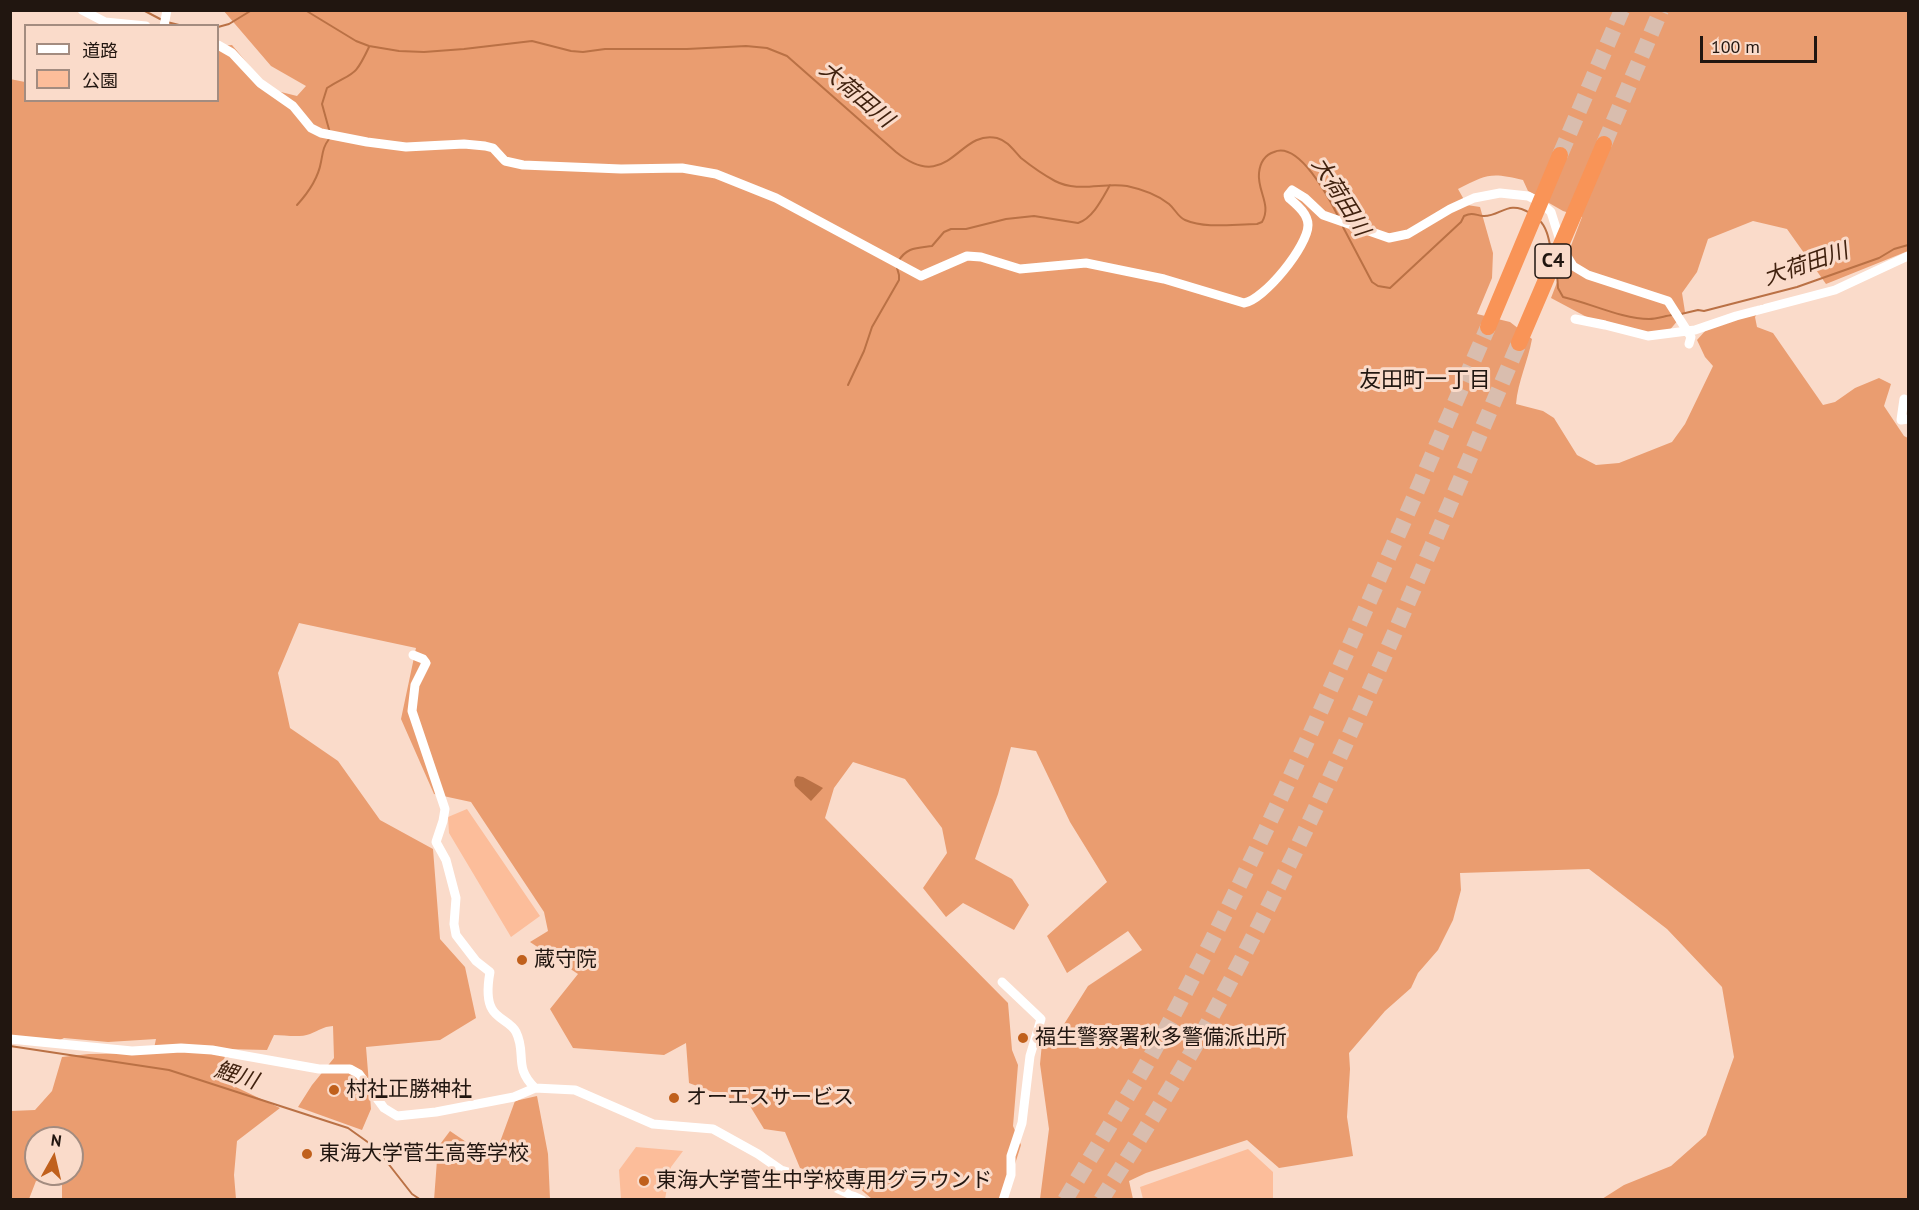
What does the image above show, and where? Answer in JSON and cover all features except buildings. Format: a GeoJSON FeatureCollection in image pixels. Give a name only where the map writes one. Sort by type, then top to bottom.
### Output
{"type":"FeatureCollection","features":[{"type":"Feature","properties":{"kind":"highway","name":"C4"},"geometry":{"type":"LineString","coordinates":[[1519,343],[1604,144]]}},
{"type":"Feature","properties":{"kind":"highway","name":"C4"},"geometry":{"type":"LineString","coordinates":[[1488,327],[1560,155]]}},
{"type":"Feature","properties":{"kind":"street"},"geometry":{"type":"LineString","coordinates":[[82,10],[105,22],[126,24]]}},
{"type":"Feature","properties":{"kind":"street"},"geometry":{"type":"LineString","coordinates":[[219,46],[232,53],[260,83],[293,106],[311,128],[321,134],[406,147],[464,144],[484,146],[493,148],[509,162],[523,165],[621,169],[682,168],[716,174],[776,198],[918,276],[924,276],[967,256],[981,257],[1020,268],[1086,263],[1164,279],[1244,303],[1255,300],[1293,260],[1304,241],[1308,227],[1307,220],[1289,198],[1289,191],[1298,193],[1329,218],[1382,237],[1399,237],[1408,234],[1450,209],[1474,198],[1500,193],[1519,193],[1540,202],[1551,212],[1563,250],[1570,263],[1579,270],[1668,301],[1676,310],[1691,337],[1689,344]]}},
{"type":"Feature","properties":{"kind":"street"},"geometry":{"type":"LineString","coordinates":[[1575,319],[1648,336],[1686,329],[1819,295],[1908,256]]}},
{"type":"Feature","properties":{"kind":"street"},"geometry":{"type":"LineString","coordinates":[[1904,399],[1901,420],[1908,419]]}},
{"type":"Feature","properties":{"kind":"street"},"geometry":{"type":"LineString","coordinates":[[413,655],[423,659],[426,663],[415,685],[412,711],[445,809],[436,842],[446,860],[456,898],[454,924],[456,935],[476,961],[490,972],[488,987],[491,1009],[516,1032],[522,1069],[535,1088]]}},
{"type":"Feature","properties":{"kind":"street"},"geometry":{"type":"LineString","coordinates":[[1002,982],[1041,1019],[1030,1056],[1022,1123],[1011,1156],[1011,1175],[1004,1200]]}},
{"type":"Feature","properties":{"kind":"street"},"geometry":{"type":"LineString","coordinates":[[10,1039],[132,1051],[181,1048],[212,1050],[319,1069],[350,1069],[359,1074],[384,1108],[398,1116],[436,1112],[514,1097],[535,1088],[575,1090],[653,1124],[713,1129],[758,1154],[781,1170],[824,1182],[862,1200]]}},
{"type":"Feature","properties":{"kind":"green space"},"geometry":{"type":"Polygon","coordinates":[[[467,809],[540,916],[511,937],[449,833],[448,817],[467,809]]]}},
{"type":"Feature","properties":{"kind":"green space","name":"東海大学菅生中学校専用グラウンド"},"geometry":{"type":"Polygon","coordinates":[[[636,1147],[683,1151],[671,1167],[665,1199],[621,1199],[619,1170],[636,1147]]]}},
{"type":"Feature","properties":{"kind":"green space"},"geometry":{"type":"Polygon","coordinates":[[[1248,1149],[1273,1172],[1273,1199],[1143,1199],[1140,1187],[1248,1149]]]}},
{"type":"Feature","properties":{"kind":"shaded area"},"geometry":{"type":"Polygon","coordinates":[[[223,10],[1908,11],[1908,251],[1826,284],[1787,229],[1753,221],[1708,239],[1697,272],[1682,293],[1685,312],[1668,332],[1644,333],[1598,323],[1551,298],[1582,217],[1563,211],[1528,191],[1523,180],[1512,177],[1496,175],[1483,177],[1458,189],[1467,205],[1480,207],[1493,253],[1492,278],[1477,314],[1510,322],[1532,339],[1516,404],[1543,411],[1554,418],[1577,455],[1596,465],[1619,463],[1672,442],[1685,424],[1713,366],[1705,357],[1697,340],[1714,321],[1764,304],[1755,317],[1757,327],[1773,333],[1823,405],[1835,402],[1855,388],[1879,378],[1891,384],[1884,406],[1904,436],[1908,438],[1908,1199],[1602,1199],[1624,1185],[1671,1166],[1706,1135],[1734,1057],[1722,987],[1667,929],[1589,869],[1460,873],[1461,890],[1453,920],[1438,950],[1418,973],[1411,988],[1385,1011],[1349,1053],[1347,1117],[1353,1156],[1279,1168],[1247,1140],[1146,1173],[1129,1181],[1133,1199],[1040,1199],[1049,1129],[1040,1064],[1043,1033],[1061,1029],[1088,986],[1142,950],[1128,931],[1067,973],[1047,936],[1107,882],[1070,822],[1036,751],[1011,747],[998,794],[975,859],[1012,879],[1029,905],[1014,930],[963,903],[946,917],[923,888],[947,853],[942,828],[905,779],[853,762],[834,788],[825,818],[1008,1003],[1012,1050],[1018,1065],[1013,1126],[1021,1145],[1004,1199],[872,1199],[859,1188],[800,1168],[785,1132],[764,1129],[750,1106],[689,1083],[686,1043],[664,1055],[573,1048],[550,1009],[578,974],[530,942],[548,931],[544,912],[471,802],[434,794],[401,719],[416,648],[299,623],[278,673],[290,728],[338,761],[380,820],[433,849],[440,939],[465,967],[476,1018],[440,1040],[366,1047],[371,1109],[362,1130],[298,1107],[334,1058],[333,1026],[306,1035],[274,1035],[267,1050],[226,1049],[221,1080],[280,1108],[237,1141],[234,1175],[236,1199],[62,1199],[62,1186],[84,1186],[84,1126],[24,1126],[24,1186],[34,1186],[29,1199],[11,1199],[11,1111],[35,1110],[52,1091],[62,1057],[89,1054],[153,1053],[156,1039],[108,1042],[64,1038],[54,1043],[11,1043],[10,79],[24,82],[24,102],[219,102],[219,46],[232,45],[269,89],[297,96],[306,86],[271,66],[223,10]]]}},
{"type":"Feature","properties":{"kind":"shaded area"},"geometry":{"type":"Polygon","coordinates":[[[797,776],[823,788],[811,801],[795,786],[794,780],[797,776]]]}},
{"type":"Feature","properties":{"kind":"shaded area"},"geometry":{"type":"Polygon","coordinates":[[[537,1096],[548,1154],[550,1199],[434,1200],[438,1147],[450,1131],[478,1150],[500,1142],[515,1101],[537,1096]]]}},
{"type":"Feature","properties":{"kind":"waterway","name":"大荷田川"},"geometry":{"type":"LineString","coordinates":[[143,10],[162,20]]}},
{"type":"Feature","properties":{"kind":"waterway","name":"大荷田川"},"geometry":{"type":"LineString","coordinates":[[219,27],[229,24],[252,10]]}},
{"type":"Feature","properties":{"kind":"waterway","name":"大荷田川"},"geometry":{"type":"LineString","coordinates":[[305,10],[356,41],[369,46],[399,51],[464,49],[532,41],[583,52],[605,49],[746,46],[767,48],[787,56],[896,152],[914,163],[929,167],[941,164],[972,142],[984,138],[997,138],[1008,144],[1029,164],[1055,181],[1082,187],[1118,185],[1138,189],[1165,201],[1183,219],[1193,223],[1230,225],[1262,222],[1265,216],[1265,204],[1259,180],[1260,166],[1268,155],[1284,151],[1293,155],[1312,173],[1338,216]]}},
{"type":"Feature","properties":{"kind":"waterway","name":"大荷田川"},"geometry":{"type":"LineString","coordinates":[[167,22],[175,24]]}},
{"type":"Feature","properties":{"kind":"waterway"},"geometry":{"type":"LineString","coordinates":[[330,133],[322,104],[327,88],[356,70],[369,47]]}},
{"type":"Feature","properties":{"kind":"waterway"},"geometry":{"type":"LineString","coordinates":[[297,205],[315,180],[324,147],[329,139]]}},
{"type":"Feature","properties":{"kind":"waterway"},"geometry":{"type":"LineString","coordinates":[[898,262],[908,251],[932,246],[944,232],[951,229],[966,229],[1006,219],[1034,216],[1078,223],[1093,212],[1110,185]]}},
{"type":"Feature","properties":{"kind":"waterway","name":"大荷田川"},"geometry":{"type":"LineString","coordinates":[[1343,227],[1372,282],[1378,286],[1390,288],[1461,222],[1464,216],[1472,214],[1489,216],[1510,208],[1522,209],[1530,213]]}},
{"type":"Feature","properties":{"kind":"waterway","name":"大荷田川"},"geometry":{"type":"LineString","coordinates":[[1539,220],[1546,230],[1551,250]]}},
{"type":"Feature","properties":{"kind":"waterway","name":"大荷田川"},"geometry":{"type":"LineString","coordinates":[[1681,314],[1704,311],[1797,287],[1879,258],[1894,249],[1908,245]]}},
{"type":"Feature","properties":{"kind":"waterway"},"geometry":{"type":"LineString","coordinates":[[848,385],[872,327],[899,280],[897,268]]}},
{"type":"Feature","properties":{"kind":"waterway","name":"大荷田川"},"geometry":{"type":"LineString","coordinates":[[1557,273],[1558,288],[1563,297],[1617,314],[1639,318],[1652,319],[1672,315]]}},
{"type":"Feature","properties":{"kind":"waterway","name":"鯉川"},"geometry":{"type":"LineString","coordinates":[[10,1046],[169,1070],[348,1128],[376,1148],[412,1194],[421,1200]]}},
{"type":"Feature","properties":{"kind":"waterway","name":"鯉川"},"geometry":{"type":"LineString","coordinates":[[687,1200],[696,1200]]}},
{"type":"Feature","properties":{"kind":"tunnel"},"geometry":{"type":"LineString","coordinates":[[1560,155],[1622,10]]}},
{"type":"Feature","properties":{"kind":"tunnel"},"geometry":{"type":"LineString","coordinates":[[1604,144],[1661,10]]}},
{"type":"Feature","properties":{"kind":"tunnel"},"geometry":{"type":"LineString","coordinates":[[1065,1200],[1165,1031],[1221,923],[1301,755],[1488,327]]}},
{"type":"Feature","properties":{"kind":"tunnel"},"geometry":{"type":"LineString","coordinates":[[1101,1200],[1208,1023],[1293,857],[1371,687],[1519,343]]}},
{"type":"Feature","properties":{"kind":"place","name":"蔵守院"},"geometry":{"type":"Point","coordinates":[522,960]}},
{"type":"Feature","properties":{"kind":"place","name":"福生警察署秋多警備派出所"},"geometry":{"type":"Point","coordinates":[1023,1038]}},
{"type":"Feature","properties":{"kind":"place","name":"村社正勝神社"},"geometry":{"type":"Point","coordinates":[334,1090]}},
{"type":"Feature","properties":{"kind":"place","name":"オーエスサービス"},"geometry":{"type":"Point","coordinates":[674,1098]}},
{"type":"Feature","properties":{"kind":"place","name":"東海大学菅生高等学校"},"geometry":{"type":"Point","coordinates":[307,1154]}},
{"type":"Feature","properties":{"kind":"place","name":"東海大学菅生中学校専用グラウンド"},"geometry":{"type":"Point","coordinates":[644,1181]}},
{"type":"Feature","properties":{"kind":"district","name":"友田町一丁目"},"geometry":{"type":"Point","coordinates":[1425,381]}}]}
